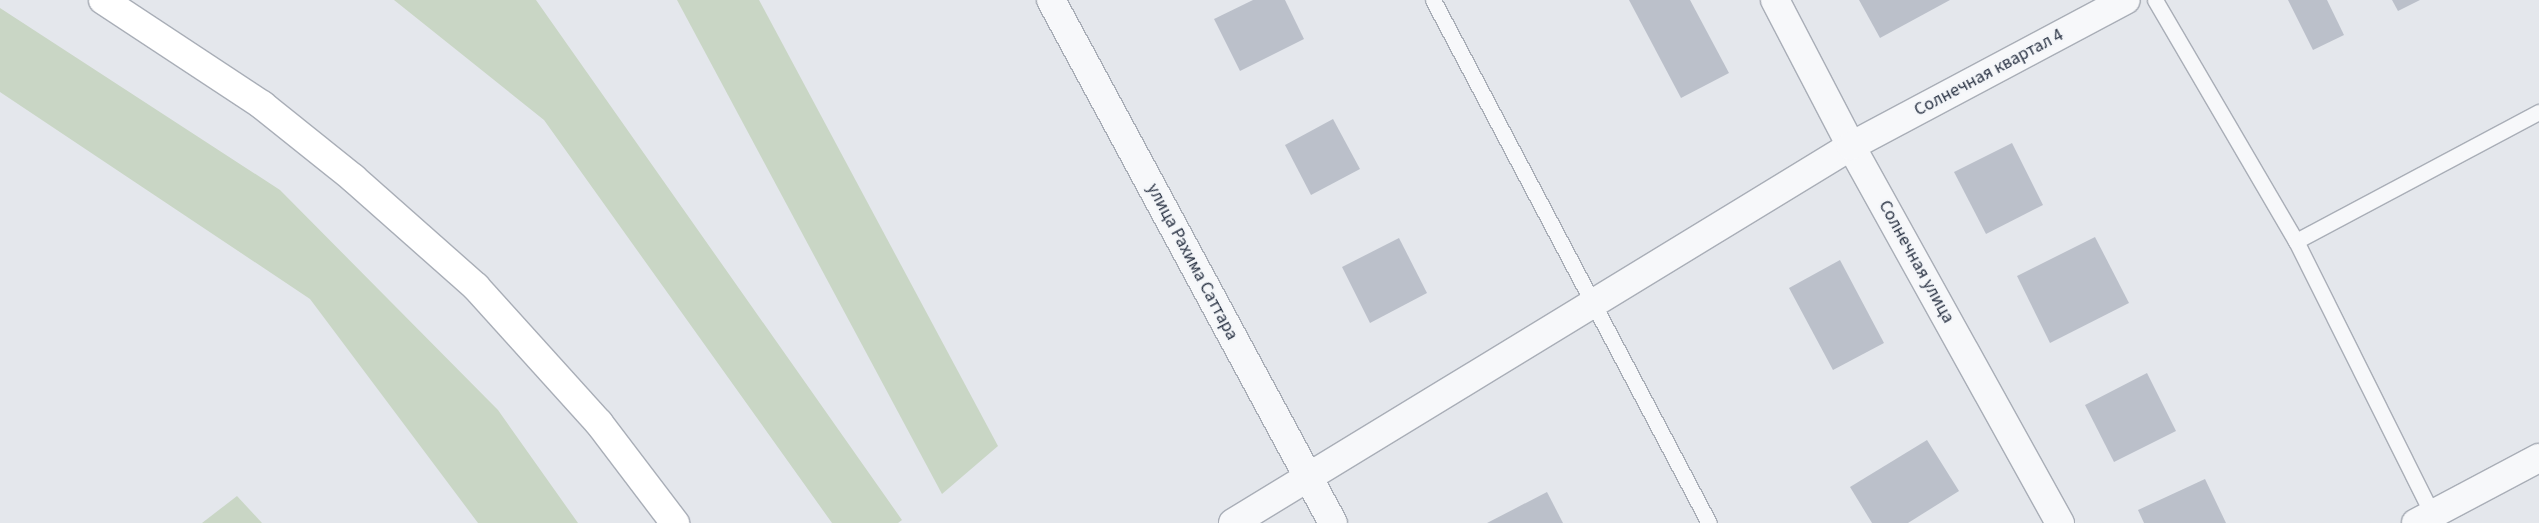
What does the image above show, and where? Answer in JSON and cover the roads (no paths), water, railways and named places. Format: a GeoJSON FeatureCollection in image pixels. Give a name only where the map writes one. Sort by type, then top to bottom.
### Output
{"type":"FeatureCollection","features":[{"type":"Feature","properties":{"kind":"main road"},"geometry":{"type":"LineString","coordinates":[[103,0],[262,105],[353,178],[476,287],[599,423],[675,523]]}},
{"type":"Feature","properties":{"kind":"street","name":"улица Рахима Саттара"},"geometry":{"type":"LineString","coordinates":[[1052,0],[1333,523]]}},
{"type":"Feature","properties":{"kind":"street","name":"Солнечная улица"},"geometry":{"type":"LineString","coordinates":[[1775,0],[1851,146],[2060,523]]}},
{"type":"Feature","properties":{"kind":"street","name":"Солнечная квартал 4"},"geometry":{"type":"LineString","coordinates":[[1233,523],[1851,146],[2126,0]]}},
{"type":"Feature","properties":{"kind":"street"},"geometry":{"type":"LineString","coordinates":[[2428,520],[2539,458]]}},
{"type":"Feature","properties":{"kind":"lane"},"geometry":{"type":"LineString","coordinates":[[1433,0],[1709,523]]}},
{"type":"Feature","properties":{"kind":"lane"},"geometry":{"type":"LineString","coordinates":[[2155,0],[2296,241],[2428,520]]}},
{"type":"Feature","properties":{"kind":"lane"},"geometry":{"type":"LineString","coordinates":[[2296,241],[2539,112]]}}]}
